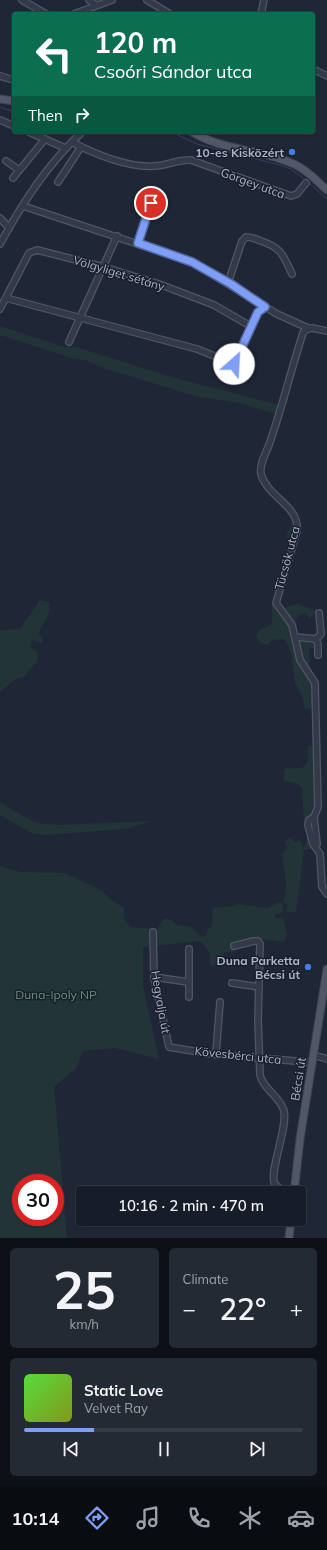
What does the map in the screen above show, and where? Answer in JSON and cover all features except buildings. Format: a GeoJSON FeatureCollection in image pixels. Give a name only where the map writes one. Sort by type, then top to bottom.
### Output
{"type":"FeatureCollection","features":[{"type":"Feature","properties":{"kind":"main road"},"geometry":{"type":"LineString","coordinates":[[0,99],[12,101]]}},
{"type":"Feature","properties":{"kind":"main road"},"geometry":{"type":"LineString","coordinates":[[196,134],[209,140],[294,164],[310,174],[327,190]]}},
{"type":"Feature","properties":{"kind":"main road","name":"Bécsi út"},"geometry":{"type":"LineString","coordinates":[[295,1186],[300,1139],[327,969]]}},
{"type":"Feature","properties":{"kind":"main road"},"geometry":{"type":"LineString","coordinates":[[289,1238],[290,1226]]}},
{"type":"Feature","properties":{"kind":"street"},"geometry":{"type":"LineString","coordinates":[[22,0],[43,12]]}},
{"type":"Feature","properties":{"kind":"street"},"geometry":{"type":"LineString","coordinates":[[89,0],[96,5]]}},
{"type":"Feature","properties":{"kind":"street"},"geometry":{"type":"LineString","coordinates":[[79,12],[112,0]]}},
{"type":"Feature","properties":{"kind":"street"},"geometry":{"type":"LineString","coordinates":[[140,0],[148,1],[167,12]]}},
{"type":"Feature","properties":{"kind":"street"},"geometry":{"type":"LineString","coordinates":[[261,12],[264,0]]}},
{"type":"Feature","properties":{"kind":"street"},"geometry":{"type":"LineString","coordinates":[[315,70],[327,76]]}},
{"type":"Feature","properties":{"kind":"street"},"geometry":{"type":"LineString","coordinates":[[0,76],[12,79]]}},
{"type":"Feature","properties":{"kind":"street"},"geometry":{"type":"LineString","coordinates":[[0,120],[12,125]]}},
{"type":"Feature","properties":{"kind":"street"},"geometry":{"type":"LineString","coordinates":[[34,134],[65,148]]}},
{"type":"Feature","properties":{"kind":"street"},"geometry":{"type":"LineString","coordinates":[[0,244],[46,170],[65,148],[80,134]]}},
{"type":"Feature","properties":{"kind":"street"},"geometry":{"type":"LineString","coordinates":[[13,178],[45,139]]}},
{"type":"Feature","properties":{"kind":"street","name":"Görgey utca"},"geometry":{"type":"LineString","coordinates":[[72,142],[102,157],[145,166],[191,160],[291,196],[297,194],[306,183]]}},
{"type":"Feature","properties":{"kind":"street"},"geometry":{"type":"LineString","coordinates":[[58,182],[81,147]]}},
{"type":"Feature","properties":{"kind":"street"},"geometry":{"type":"LineString","coordinates":[[6,161],[19,170]]}},
{"type":"Feature","properties":{"kind":"street"},"geometry":{"type":"LineString","coordinates":[[138,243],[151,203]]}},
{"type":"Feature","properties":{"kind":"street"},"geometry":{"type":"LineString","coordinates":[[23,206],[192,262],[265,307],[308,328],[327,331]]}},
{"type":"Feature","properties":{"kind":"street"},"geometry":{"type":"LineString","coordinates":[[0,218],[9,228]]}},
{"type":"Feature","properties":{"kind":"street"},"geometry":{"type":"LineString","coordinates":[[69,342],[117,236]]}},
{"type":"Feature","properties":{"kind":"street"},"geometry":{"type":"LineString","coordinates":[[228,283],[242,242],[246,237],[251,237],[275,246],[282,252],[292,274]]}},
{"type":"Feature","properties":{"kind":"street","name":"Völgyliget sétány"},"geometry":{"type":"LineString","coordinates":[[0,309],[29,253],[33,250],[37,250],[104,267],[159,284],[214,305],[252,327]]}},
{"type":"Feature","properties":{"kind":"street"},"geometry":{"type":"LineString","coordinates":[[6,298],[197,349],[234,364],[258,312],[265,307]]}},
{"type":"Feature","properties":{"kind":"street","name":"Tücsök utca"},"geometry":{"type":"LineString","coordinates":[[308,328],[303,333],[278,417],[260,469],[268,489],[294,514],[297,521],[297,531],[276,602],[279,610],[292,625],[296,636],[300,660],[315,683],[318,801],[314,817],[318,844]]}},
{"type":"Feature","properties":{"kind":"street"},"geometry":{"type":"LineString","coordinates":[[316,639],[321,634],[319,613]]}},
{"type":"Feature","properties":{"kind":"street"},"geometry":{"type":"LineString","coordinates":[[296,636],[316,639]]}},
{"type":"Feature","properties":{"kind":"street"},"geometry":{"type":"LineString","coordinates":[[316,639],[318,644],[318,655]]}},
{"type":"Feature","properties":{"kind":"street","name":"Tücsök utca"},"geometry":{"type":"LineString","coordinates":[[314,817],[309,820],[308,824],[313,844],[320,854],[322,887],[327,894]]}},
{"type":"Feature","properties":{"kind":"street","name":"Hegyalja út"},"geometry":{"type":"LineString","coordinates":[[153,932],[154,978],[169,1047]]}},
{"type":"Feature","properties":{"kind":"street"},"geometry":{"type":"LineString","coordinates":[[234,946],[258,941],[261,961],[259,986],[258,1058],[261,1080],[281,1104],[284,1112],[280,1148],[272,1175],[273,1181],[278,1186]]}},
{"type":"Feature","properties":{"kind":"street"},"geometry":{"type":"LineString","coordinates":[[189,949],[189,997]]}},
{"type":"Feature","properties":{"kind":"street"},"geometry":{"type":"LineString","coordinates":[[154,978],[188,982]]}},
{"type":"Feature","properties":{"kind":"street"},"geometry":{"type":"LineString","coordinates":[[232,982],[259,986]]}},
{"type":"Feature","properties":{"kind":"street"},"geometry":{"type":"LineString","coordinates":[[216,1053],[220,1002]]}},
{"type":"Feature","properties":{"kind":"street","name":"Kövesbérci utca"},"geometry":{"type":"LineString","coordinates":[[169,1047],[211,1054],[216,1053],[307,1062]]}},
{"type":"Feature","properties":{"kind":"street"},"geometry":{"type":"LineString","coordinates":[[313,1055],[327,1059]]}},
{"type":"Feature","properties":{"kind":"green space"},"geometry":{"type":"Polygon","coordinates":[[[0,326],[64,347],[76,347],[168,376],[279,405],[276,414],[240,403],[199,397],[106,369],[85,360],[74,359],[0,336],[0,326]]]}},
{"type":"Feature","properties":{"kind":"green space"},"geometry":{"type":"Polygon","coordinates":[[[291,524],[295,526],[290,548],[287,549],[287,535],[291,524]]]}},
{"type":"Feature","properties":{"kind":"green space"},"geometry":{"type":"Polygon","coordinates":[[[40,600],[50,602],[49,613],[38,634],[42,636],[43,642],[40,643],[32,640],[30,647],[38,652],[37,663],[34,664],[25,676],[14,680],[0,692],[0,630],[20,629],[40,600]]]}},
{"type":"Feature","properties":{"kind":"green space"},"geometry":{"type":"Polygon","coordinates":[[[272,604],[277,605],[281,609],[297,604],[318,611],[309,619],[306,613],[300,615],[294,623],[298,641],[316,643],[317,647],[309,649],[309,673],[313,679],[315,708],[305,709],[302,695],[295,683],[292,656],[286,642],[283,639],[272,640],[268,645],[260,643],[256,636],[258,631],[272,624],[272,604]]]}},
{"type":"Feature","properties":{"kind":"green space"},"geometry":{"type":"Polygon","coordinates":[[[308,746],[315,746],[319,847],[304,850],[296,912],[286,912],[288,905],[283,903],[286,885],[282,855],[288,847],[284,842],[290,837],[295,842],[300,840],[304,849],[308,833],[304,825],[302,788],[298,784],[284,781],[284,770],[287,768],[303,767],[308,758],[308,746]]]}},
{"type":"Feature","properties":{"kind":"green space"},"geometry":{"type":"Polygon","coordinates":[[[0,802],[37,823],[59,825],[151,821],[125,829],[45,835],[33,834],[0,815],[0,802]]]}},
{"type":"Feature","properties":{"kind":"green space","name":"Duna-Ipoly NP"},"geometry":{"type":"Polygon","coordinates":[[[0,866],[20,872],[65,873],[103,891],[110,899],[124,908],[124,919],[130,927],[157,929],[164,918],[171,920],[177,925],[191,927],[200,936],[206,936],[208,929],[212,926],[213,908],[238,904],[268,908],[279,902],[283,903],[283,912],[274,915],[276,918],[283,917],[287,935],[283,942],[254,938],[236,947],[235,952],[224,952],[222,964],[210,966],[210,954],[201,941],[143,947],[143,986],[159,1059],[115,1048],[83,1051],[75,1070],[54,1086],[62,1174],[12,1174],[12,1226],[64,1226],[64,1203],[67,1238],[0,1238],[0,866]]]}},
{"type":"Feature","properties":{"kind":"waterway"},"geometry":{"type":"LineString","coordinates":[[0,107],[12,111]]}},
{"type":"Feature","properties":{"kind":"waterway"},"geometry":{"type":"LineString","coordinates":[[175,134],[197,144],[280,165],[291,169],[307,181]]}},
{"type":"Feature","properties":{"kind":"waterway"},"geometry":{"type":"LineString","coordinates":[[309,183],[327,199]]}},
{"type":"Feature","properties":{"kind":"place","name":"10-es Kisközért"},"geometry":{"type":"Point","coordinates":[292,152]}},
{"type":"Feature","properties":{"kind":"place","name":"Duna Parketta Bécsi út"},"geometry":{"type":"Point","coordinates":[308,967]}},
{"type":"Feature","properties":{"kind":"route"},"geometry":{"type":"LineString","coordinates":[[151,203],[138,243],[200,266],[231,284],[265,307],[258,312],[234,364]]}}]}
